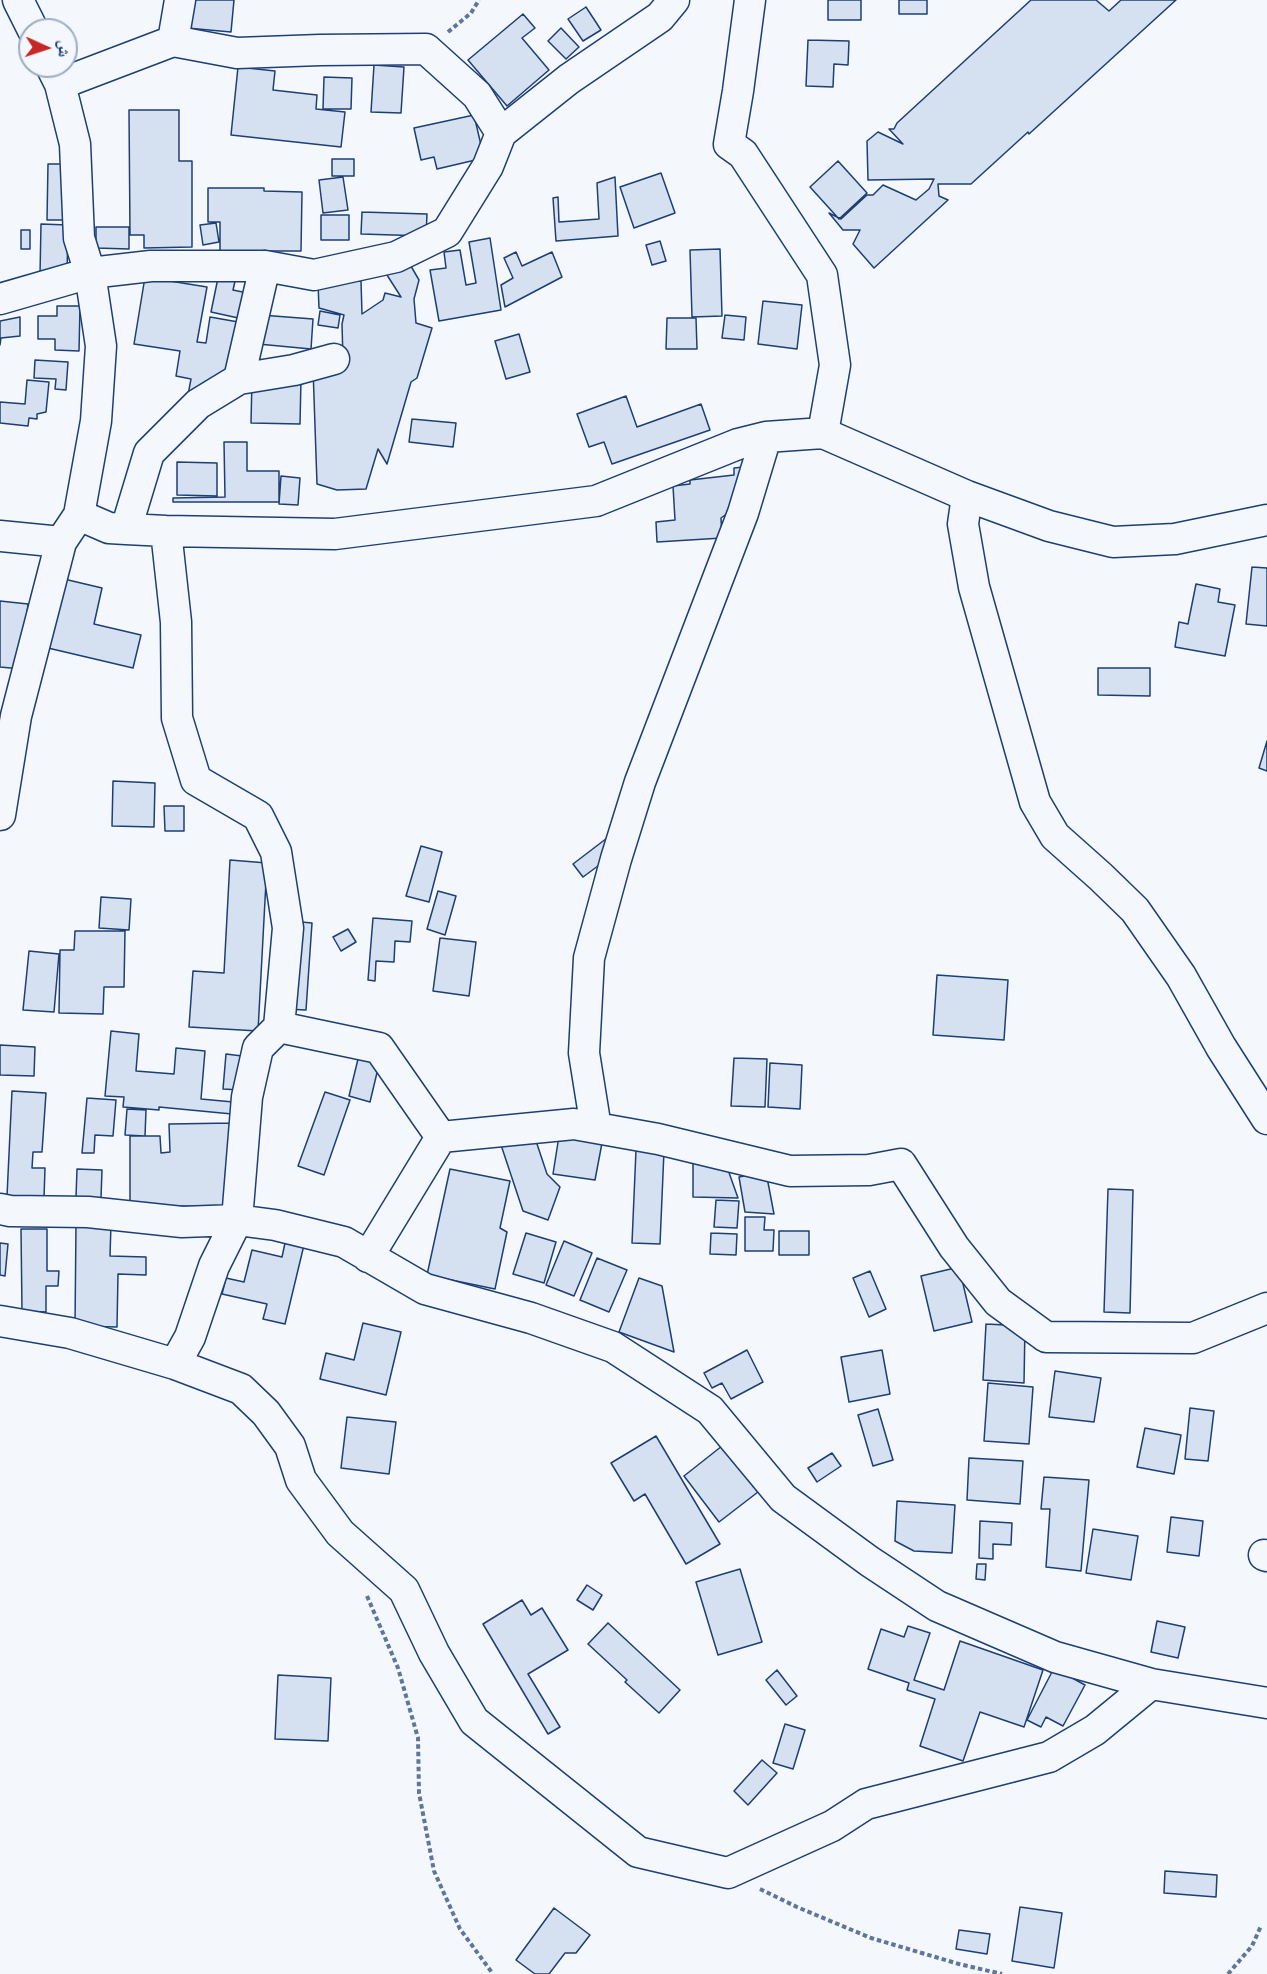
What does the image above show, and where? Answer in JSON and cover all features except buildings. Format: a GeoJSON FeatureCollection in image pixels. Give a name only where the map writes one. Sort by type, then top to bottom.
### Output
{"type":"FeatureCollection","features":[{"type":"Feature","properties":{"kind":"street"},"geometry":{"type":"LineString","coordinates":[[18,0],[27,18]]}},
{"type":"Feature","properties":{"kind":"street"},"geometry":{"type":"LineString","coordinates":[[173,41],[180,0]]}},
{"type":"Feature","properties":{"kind":"street"},"geometry":{"type":"LineString","coordinates":[[0,299],[90,273],[151,266],[265,266],[314,275],[396,257],[447,231],[488,166],[501,133],[569,79],[660,17],[674,0]]}},
{"type":"Feature","properties":{"kind":"street"},"geometry":{"type":"LineString","coordinates":[[750,0],[729,144],[743,154],[822,275],[835,364],[823,433]]}},
{"type":"Feature","properties":{"kind":"street"},"geometry":{"type":"LineString","coordinates":[[78,69],[173,41],[237,53],[426,49],[477,95],[501,133]]}},
{"type":"Feature","properties":{"kind":"street"},"geometry":{"type":"LineString","coordinates":[[0,815],[16,716],[61,542],[79,515],[96,421],[102,346],[90,273],[79,238],[75,144],[57,78]]}},
{"type":"Feature","properties":{"kind":"street"},"geometry":{"type":"LineString","coordinates":[[239,379],[265,266]]}},
{"type":"Feature","properties":{"kind":"street"},"geometry":{"type":"LineString","coordinates":[[126,529],[149,453],[198,404],[239,379],[294,370],[334,359]]}},
{"type":"Feature","properties":{"kind":"street"},"geometry":{"type":"LineString","coordinates":[[79,515],[109,528],[334,534],[596,501],[738,444],[766,437],[823,433],[967,496],[1049,526],[1113,542],[1175,539],[1267,520]]}},
{"type":"Feature","properties":{"kind":"street"},"geometry":{"type":"LineString","coordinates":[[596,1128],[584,1053],[589,958],[640,782],[743,513],[766,437]]}},
{"type":"Feature","properties":{"kind":"street"},"geometry":{"type":"LineString","coordinates":[[967,496],[963,524],[974,587],[1035,802],[1055,837],[1135,910],[1181,976],[1221,1047],[1267,1119]]}},
{"type":"Feature","properties":{"kind":"street"},"geometry":{"type":"LineString","coordinates":[[166,531],[176,622],[177,718],[196,780],[258,816],[276,852],[288,928],[279,1027],[258,1048],[248,1096],[237,1220],[214,1266],[190,1337],[175,1364]]}},
{"type":"Feature","properties":{"kind":"street"},"geometry":{"type":"LineString","coordinates":[[0,536],[61,542]]}},
{"type":"Feature","properties":{"kind":"street"},"geometry":{"type":"LineString","coordinates":[[279,1027],[379,1048],[441,1137]]}},
{"type":"Feature","properties":{"kind":"street"},"geometry":{"type":"LineString","coordinates":[[441,1137],[574,1124],[658,1139],[790,1171],[869,1170],[901,1164],[954,1247],[998,1302],[1046,1337],[1193,1338],[1267,1308]]}},
{"type":"Feature","properties":{"kind":"street"},"geometry":{"type":"LineString","coordinates":[[368,1257],[441,1137]]}},
{"type":"Feature","properties":{"kind":"street"},"geometry":{"type":"LineString","coordinates":[[0,1209],[88,1212],[182,1222],[237,1220],[275,1225],[344,1242],[425,1289],[531,1318],[613,1347],[710,1410],[783,1498],[869,1561],[938,1606],[1055,1657],[1152,1684],[1267,1703]]}},
{"type":"Feature","properties":{"kind":"street"},"geometry":{"type":"LineString","coordinates":[[0,1321],[70,1332],[175,1364],[240,1389],[266,1413],[290,1446],[301,1480],[340,1533],[404,1590],[434,1653],[474,1721],[638,1852],[728,1873],[831,1826],[866,1804],[1049,1757],[1095,1730],[1152,1684]]}},
{"type":"Feature","properties":{"kind":"path"},"geometry":{"type":"LineString","coordinates":[[426,49],[471,13],[479,0]]}},
{"type":"Feature","properties":{"kind":"path"},"geometry":{"type":"LineString","coordinates":[[367,1595],[398,1668],[418,1738],[419,1793],[434,1871],[460,1929],[493,1974]]}},
{"type":"Feature","properties":{"kind":"path"},"geometry":{"type":"LineString","coordinates":[[728,1873],[797,1908],[871,1938],[1002,1974]]}},
{"type":"Feature","properties":{"kind":"path"},"geometry":{"type":"LineString","coordinates":[[1228,1974],[1252,1946],[1261,1926]]}}]}
